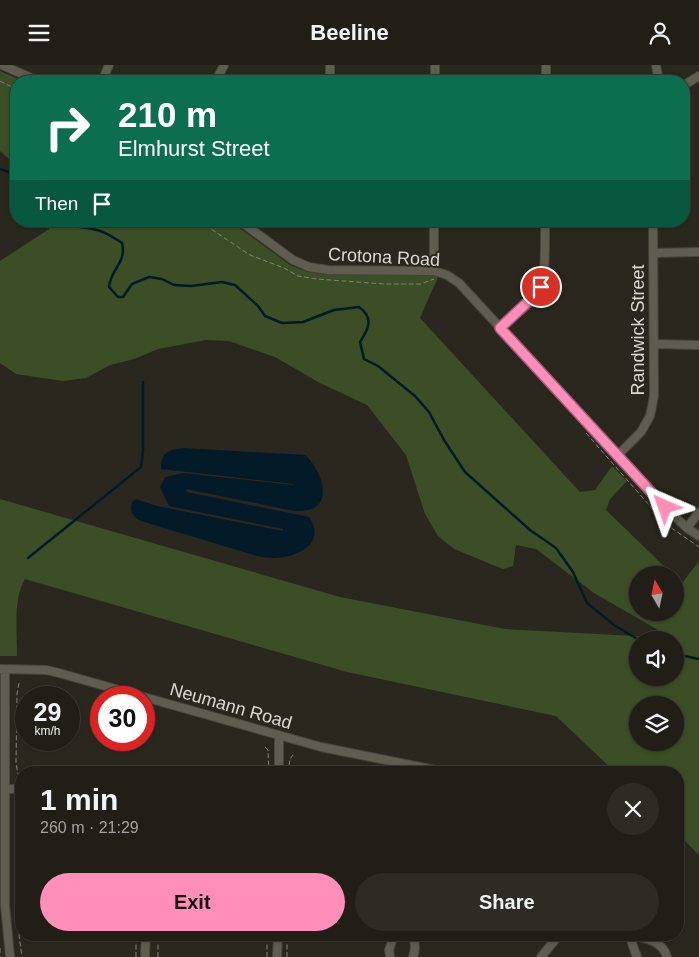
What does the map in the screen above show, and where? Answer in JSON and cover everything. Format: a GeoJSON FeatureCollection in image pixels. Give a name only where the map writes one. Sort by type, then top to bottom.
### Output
{"type":"FeatureCollection","features":[{"type":"Feature","properties":{"kind":"street"},"geometry":{"type":"LineString","coordinates":[[2,65],[24,75]]}},
{"type":"Feature","properties":{"kind":"street","name":"Crotona Road"},"geometry":{"type":"LineString","coordinates":[[253,227],[293,260],[309,267],[328,270],[434,271],[447,275],[459,283],[665,507],[687,528],[699,535]]}},
{"type":"Feature","properties":{"kind":"street"},"geometry":{"type":"LineString","coordinates":[[434,227],[434,271]]}},
{"type":"Feature","properties":{"kind":"street"},"geometry":{"type":"LineString","coordinates":[[500,328],[541,287],[545,227]]}},
{"type":"Feature","properties":{"kind":"street","name":"Randwick Street"},"geometry":{"type":"LineString","coordinates":[[617,456],[641,433],[650,416],[654,396],[653,227]]}},
{"type":"Feature","properties":{"kind":"street"},"geometry":{"type":"LineString","coordinates":[[653,253],[699,252]]}},
{"type":"Feature","properties":{"kind":"street"},"geometry":{"type":"LineString","coordinates":[[654,344],[699,345]]}},
{"type":"Feature","properties":{"kind":"street"},"geometry":{"type":"LineString","coordinates":[[687,528],[699,512]]}},
{"type":"Feature","properties":{"kind":"street"},"geometry":{"type":"LineString","coordinates":[[3,669],[6,789],[5,905],[10,957]]}},
{"type":"Feature","properties":{"kind":"street","name":"Neumann Road"},"geometry":{"type":"LineString","coordinates":[[3,669],[46,670],[320,747],[410,766]]}},
{"type":"Feature","properties":{"kind":"street"},"geometry":{"type":"LineString","coordinates":[[279,735],[279,766]]}},
{"type":"Feature","properties":{"kind":"street"},"geometry":{"type":"LineString","coordinates":[[6,789],[15,789]]}},
{"type":"Feature","properties":{"kind":"street"},"geometry":{"type":"LineString","coordinates":[[145,957],[146,941]]}},
{"type":"Feature","properties":{"kind":"street"},"geometry":{"type":"LineString","coordinates":[[277,957],[278,941]]}},
{"type":"Feature","properties":{"kind":"street"},"geometry":{"type":"LineString","coordinates":[[390,957],[389,950],[392,941]]}},
{"type":"Feature","properties":{"kind":"street"},"geometry":{"type":"LineString","coordinates":[[413,957],[414,941]]}},
{"type":"Feature","properties":{"kind":"street"},"geometry":{"type":"LineString","coordinates":[[541,957],[553,941]]}},
{"type":"Feature","properties":{"kind":"street"},"geometry":{"type":"LineString","coordinates":[[632,941],[637,957]]}},
{"type":"Feature","properties":{"kind":"street"},"geometry":{"type":"LineString","coordinates":[[650,941],[661,945],[668,957]]}},
{"type":"Feature","properties":{"kind":"path"},"geometry":{"type":"LineString","coordinates":[[208,227],[250,255],[284,268],[298,276],[384,284],[421,284],[432,279],[441,280]]}},
{"type":"Feature","properties":{"kind":"path"},"geometry":{"type":"LineString","coordinates":[[586,433],[663,521],[699,547]]}},
{"type":"Feature","properties":{"kind":"path"},"geometry":{"type":"LineString","coordinates":[[17,766],[17,694],[19,683]]}},
{"type":"Feature","properties":{"kind":"path"},"geometry":{"type":"LineString","coordinates":[[265,747],[268,750],[269,766]]}},
{"type":"Feature","properties":{"kind":"path"},"geometry":{"type":"LineString","coordinates":[[289,766],[293,755]]}},
{"type":"Feature","properties":{"kind":"path"},"geometry":{"type":"LineString","coordinates":[[20,941],[22,957]]}},
{"type":"Feature","properties":{"kind":"path"},"geometry":{"type":"LineString","coordinates":[[136,941],[136,957]]}},
{"type":"Feature","properties":{"kind":"path"},"geometry":{"type":"LineString","coordinates":[[158,941],[158,957]]}},
{"type":"Feature","properties":{"kind":"path"},"geometry":{"type":"LineString","coordinates":[[267,957],[268,941]]}},
{"type":"Feature","properties":{"kind":"path"},"geometry":{"type":"LineString","coordinates":[[287,941],[287,957]]}},
{"type":"Feature","properties":{"kind":"path"},"geometry":{"type":"LineString","coordinates":[[0,947],[0,957]]}},
{"type":"Feature","properties":{"kind":"green space"},"geometry":{"type":"Polygon","coordinates":[[[0,71],[10,75],[10,160],[0,151],[0,71]]]}},
{"type":"Feature","properties":{"kind":"green space"},"geometry":{"type":"Polygon","coordinates":[[[49,227],[238,227],[290,265],[308,272],[328,275],[432,275],[438,277],[420,318],[580,492],[595,490],[612,466],[627,481],[610,499],[606,510],[664,566],[629,566],[629,613],[594,593],[536,549],[516,545],[513,566],[503,569],[454,549],[438,536],[425,514],[406,455],[367,405],[320,383],[275,357],[229,341],[206,340],[158,349],[134,359],[110,365],[86,378],[63,381],[16,374],[0,363],[0,261],[49,229],[49,227]]]}},
{"type":"Feature","properties":{"kind":"green space"},"geometry":{"type":"Polygon","coordinates":[[[0,499],[340,597],[505,629],[629,636],[629,686],[684,686],[684,631],[660,631],[643,621],[684,621],[684,580],[699,561],[699,855],[684,840],[684,766],[609,766],[556,716],[347,672],[25,579],[21,587],[17,606],[17,656],[0,656],[0,499]]]}},
{"type":"Feature","properties":{"kind":"water"},"geometry":{"type":"Polygon","coordinates":[[[183,448],[305,455],[317,471],[323,492],[317,506],[304,511],[294,511],[186,489],[187,492],[309,517],[314,526],[312,542],[300,552],[292,555],[274,558],[257,556],[138,519],[132,513],[131,508],[132,502],[136,499],[157,506],[283,531],[283,529],[169,506],[160,487],[165,477],[183,473],[293,485],[161,469],[162,459],[166,453],[183,448]]]}},
{"type":"Feature","properties":{"kind":"waterway"},"geometry":{"type":"LineString","coordinates":[[0,169],[10,173]]}},
{"type":"Feature","properties":{"kind":"waterway"},"geometry":{"type":"LineString","coordinates":[[78,227],[104,232],[122,243],[121,261],[110,280],[109,287],[118,297],[123,297],[132,284],[149,277],[162,279],[174,285],[191,286],[222,282],[235,285],[258,306],[265,316],[282,323],[303,322],[334,310],[359,307],[364,311],[368,319],[368,328],[360,342],[364,359],[378,366],[415,396],[429,412],[444,440],[465,472],[530,530],[556,548],[573,572],[587,603],[614,625],[629,634]]}},
{"type":"Feature","properties":{"kind":"waterway"},"geometry":{"type":"LineString","coordinates":[[28,558],[141,467],[143,451],[143,382]]}},
{"type":"Feature","properties":{"kind":"waterway"},"geometry":{"type":"LineString","coordinates":[[684,656],[699,659]]}},
{"type":"Feature","properties":{"kind":"route"},"geometry":{"type":"LineString","coordinates":[[541,287],[500,328],[665,507]]}}]}
